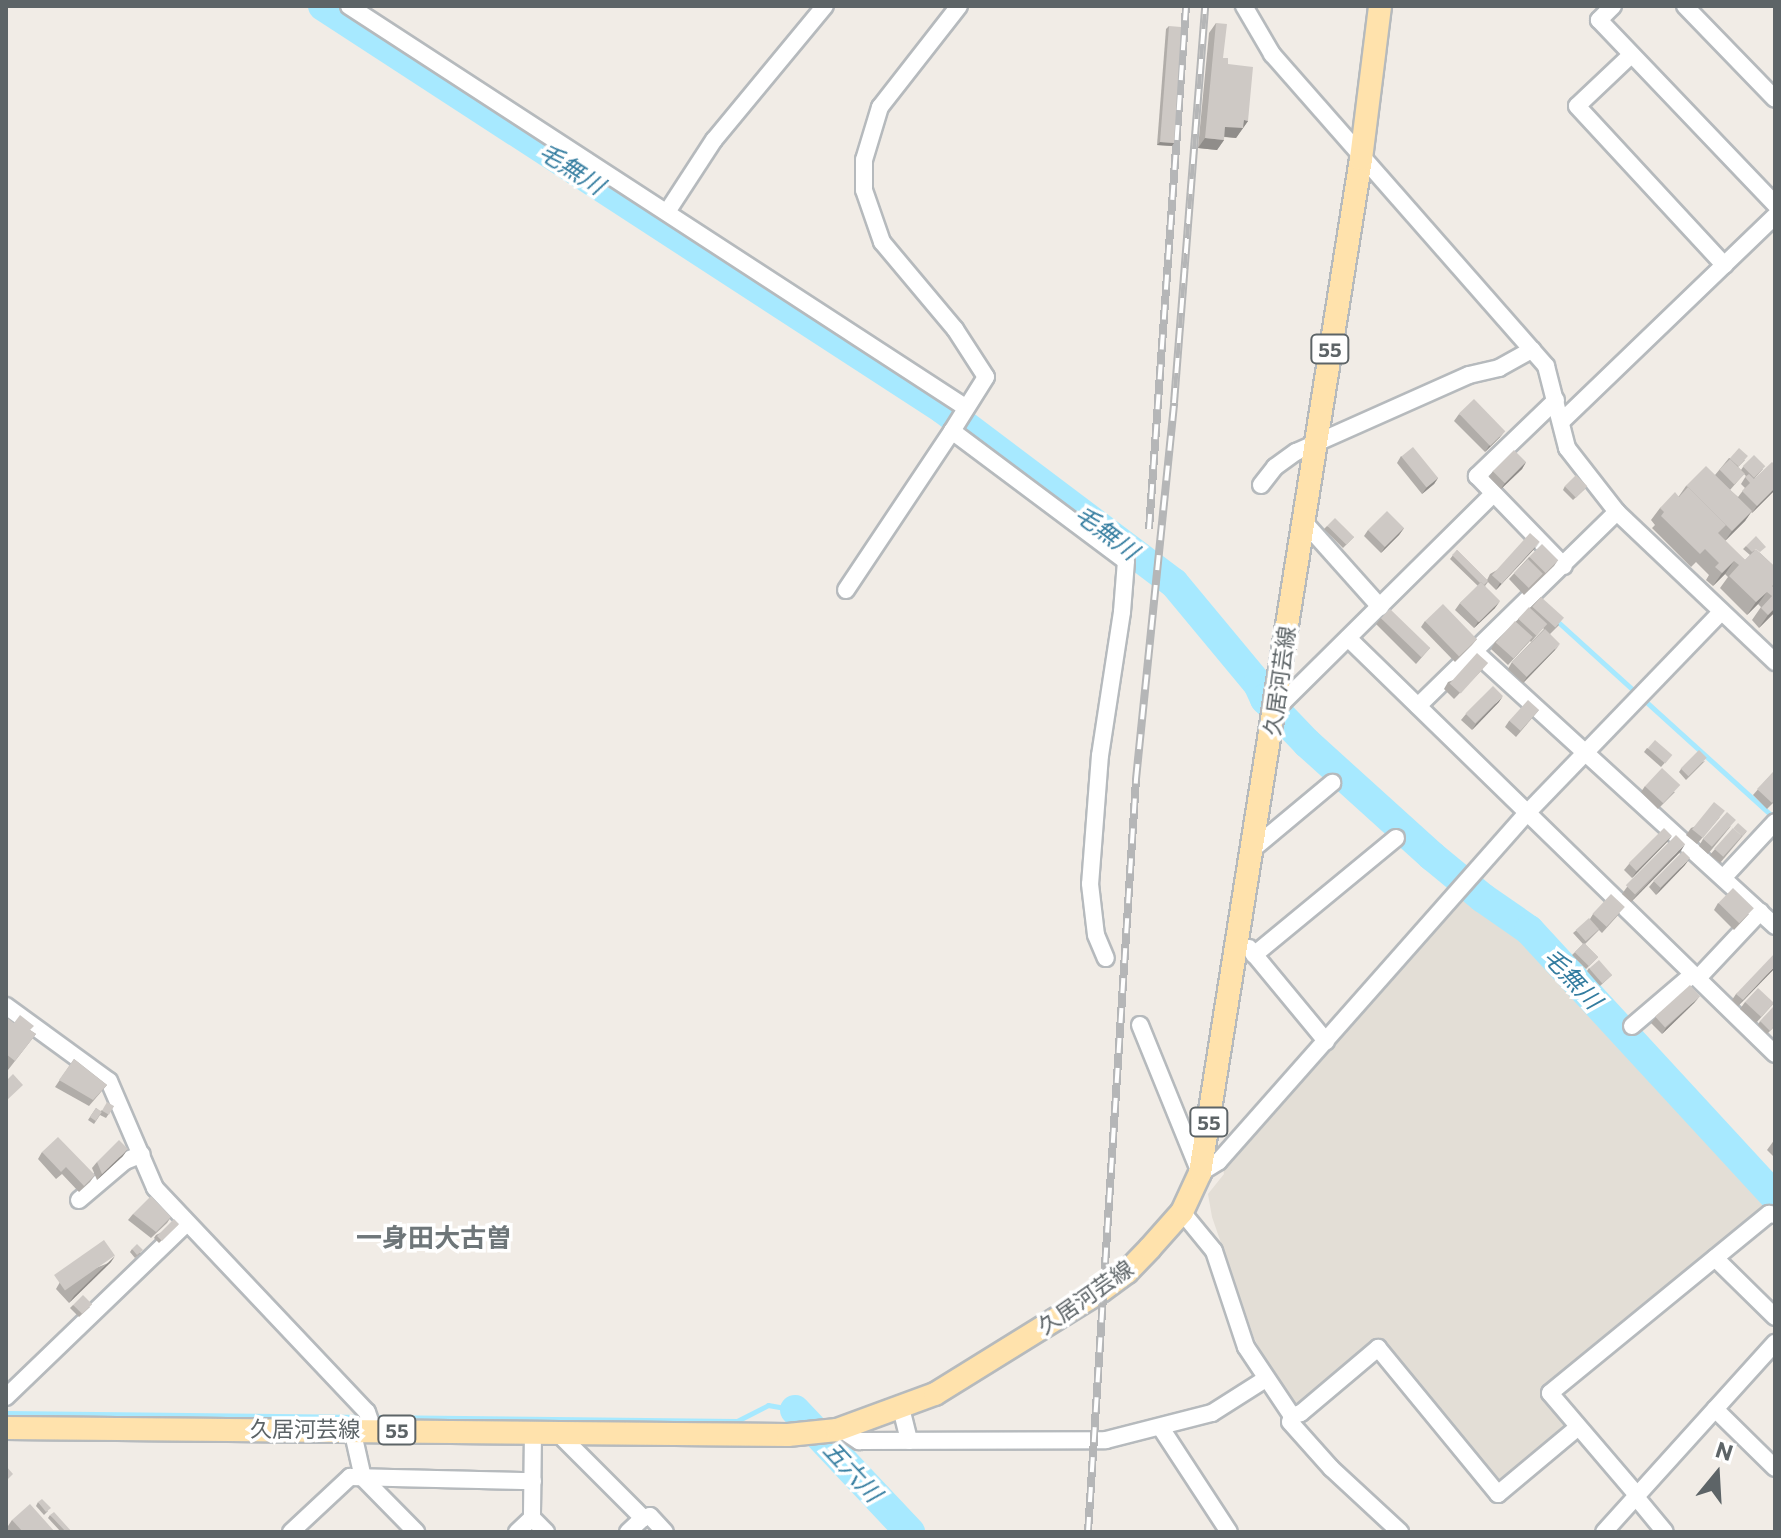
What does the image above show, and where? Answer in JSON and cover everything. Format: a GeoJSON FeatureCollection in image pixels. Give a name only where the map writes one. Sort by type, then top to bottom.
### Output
{"type":"FeatureCollection","features":[{"type":"Feature","properties":{"kind":"main road","name":"久居河芸線"},"geometry":{"type":"LineString","coordinates":[[6,1428],[366,1423],[557,1432],[788,1435],[839,1429],[935,1394],[1127,1272],[1182,1212],[1200,1173],[1254,848],[1275,692],[1305,523],[1361,159],[1380,6]]}},
{"type":"Feature","properties":{"kind":"street"},"geometry":{"type":"LineString","coordinates":[[349,6],[964,409]]}},
{"type":"Feature","properties":{"kind":"street"},"geometry":{"type":"LineString","coordinates":[[667,212],[714,140],[825,6]]}},
{"type":"Feature","properties":{"kind":"street"},"geometry":{"type":"LineString","coordinates":[[846,590],[986,377],[955,329],[882,242],[868,209],[863,171],[868,142],[880,107],[959,6]]}},
{"type":"Feature","properties":{"kind":"street"},"geometry":{"type":"LineString","coordinates":[[1244,6],[1272,54],[1361,159],[1546,366],[1567,448],[1617,512],[1775,662]]}},
{"type":"Feature","properties":{"kind":"street"},"geometry":{"type":"LineString","coordinates":[[1613,6],[1599,20],[1775,204]]}},
{"type":"Feature","properties":{"kind":"street"},"geometry":{"type":"LineString","coordinates":[[1685,6],[1775,99]]}},
{"type":"Feature","properties":{"kind":"street"},"geometry":{"type":"LineString","coordinates":[[1631,55],[1577,106],[1724,265]]}},
{"type":"Feature","properties":{"kind":"street"},"geometry":{"type":"LineString","coordinates":[[1562,421],[1775,216]]}},
{"type":"Feature","properties":{"kind":"street"},"geometry":{"type":"LineString","coordinates":[[1261,485],[1281,461],[1315,443],[1469,375],[1499,368],[1532,350]]}},
{"type":"Feature","properties":{"kind":"street"},"geometry":{"type":"LineString","coordinates":[[1556,400],[1477,476],[1564,566]]}},
{"type":"Feature","properties":{"kind":"street"},"geometry":{"type":"LineString","coordinates":[[952,429],[1126,561],[1122,612],[1100,755],[1090,884],[1096,935],[1106,958]]}},
{"type":"Feature","properties":{"kind":"street"},"geometry":{"type":"LineString","coordinates":[[1275,692],[1283,702],[1493,494]]}},
{"type":"Feature","properties":{"kind":"street"},"geometry":{"type":"LineString","coordinates":[[1418,706],[1617,512]]}},
{"type":"Feature","properties":{"kind":"street"},"geometry":{"type":"LineString","coordinates":[[1305,523],[1380,607]]}},
{"type":"Feature","properties":{"kind":"street"},"geometry":{"type":"LineString","coordinates":[[1140,1025],[1200,1173],[1219,1161],[1528,812],[1721,612]]}},
{"type":"Feature","properties":{"kind":"street"},"geometry":{"type":"LineString","coordinates":[[1348,638],[1775,1054]]}},
{"type":"Feature","properties":{"kind":"street"},"geometry":{"type":"LineString","coordinates":[[1474,651],[1775,926]]}},
{"type":"Feature","properties":{"kind":"street"},"geometry":{"type":"LineString","coordinates":[[1254,848],[1332,783]]}},
{"type":"Feature","properties":{"kind":"street"},"geometry":{"type":"LineString","coordinates":[[1723,878],[1773,824]]}},
{"type":"Feature","properties":{"kind":"street"},"geometry":{"type":"LineString","coordinates":[[1254,955],[1396,838]]}},
{"type":"Feature","properties":{"kind":"street"},"geometry":{"type":"LineString","coordinates":[[1632,1026],[1695,976],[1760,912]]}},
{"type":"Feature","properties":{"kind":"street"},"geometry":{"type":"LineString","coordinates":[[1239,934],[1326,1041]]}},
{"type":"Feature","properties":{"kind":"street"},"geometry":{"type":"LineString","coordinates":[[6,1006],[109,1081],[155,1188],[366,1423],[363,1478],[416,1532]]}},
{"type":"Feature","properties":{"kind":"street"},"geometry":{"type":"LineString","coordinates":[[79,1200],[125,1161],[142,1154]]}},
{"type":"Feature","properties":{"kind":"street"},"geometry":{"type":"LineString","coordinates":[[1182,1212],[1214,1251],[1246,1347],[1264,1380],[1292,1416]]}},
{"type":"Feature","properties":{"kind":"street"},"geometry":{"type":"LineString","coordinates":[[1665,1532],[1550,1393],[1769,1214],[1775,1215]]}},
{"type":"Feature","properties":{"kind":"street"},"geometry":{"type":"LineString","coordinates":[[6,1397],[187,1223]]}},
{"type":"Feature","properties":{"kind":"street"},"geometry":{"type":"LineString","coordinates":[[1715,1258],[1775,1317]]}},
{"type":"Feature","properties":{"kind":"street"},"geometry":{"type":"LineString","coordinates":[[1604,1532],[1775,1343]]}},
{"type":"Feature","properties":{"kind":"street"},"geometry":{"type":"LineString","coordinates":[[1292,1416],[1301,1413],[1378,1348],[1498,1494],[1578,1427]]}},
{"type":"Feature","properties":{"kind":"street"},"geometry":{"type":"LineString","coordinates":[[839,1429],[859,1441],[1091,1441],[1161,1428],[1212,1413],[1264,1380]]}},
{"type":"Feature","properties":{"kind":"street"},"geometry":{"type":"LineString","coordinates":[[901,1408],[909,1441]]}},
{"type":"Feature","properties":{"kind":"street"},"geometry":{"type":"LineString","coordinates":[[1715,1409],[1775,1468]]}},
{"type":"Feature","properties":{"kind":"street"},"geometry":{"type":"LineString","coordinates":[[1292,1416],[1290,1422],[1331,1468],[1400,1532]]}},
{"type":"Feature","properties":{"kind":"street"},"geometry":{"type":"LineString","coordinates":[[1161,1428],[1229,1532]]}},
{"type":"Feature","properties":{"kind":"street"},"geometry":{"type":"LineString","coordinates":[[517,1532],[532,1518],[533,1431]]}},
{"type":"Feature","properties":{"kind":"street"},"geometry":{"type":"LineString","coordinates":[[557,1432],[643,1518]]}},
{"type":"Feature","properties":{"kind":"street"},"geometry":{"type":"LineString","coordinates":[[291,1532],[350,1477],[533,1481]]}},
{"type":"Feature","properties":{"kind":"street"},"geometry":{"type":"LineString","coordinates":[[628,1532],[643,1518],[650,1516],[665,1532]]}},
{"type":"Feature","properties":{"kind":"street"},"geometry":{"type":"LineString","coordinates":[[532,1518],[546,1532]]}},
{"type":"Feature","properties":{"kind":"shaded area"},"geometry":{"type":"Polygon","coordinates":[[[1465,896],[1519,933],[1775,1208],[1544,1393],[1573,1427],[1498,1489],[1379,1345],[1300,1409],[1268,1365],[1254,1338],[1212,1217],[1208,1194],[1224,1174],[1223,1169],[1465,896]]]}},
{"type":"Feature","properties":{"kind":"building"},"geometry":{"type":"Polygon","coordinates":[[[1216,23],[1227,24],[1223,58],[1228,58],[1228,64],[1253,67],[1248,121],[1244,120],[1243,128],[1225,127],[1224,140],[1205,138],[1216,23]]]}},
{"type":"Feature","properties":{"kind":"building"},"geometry":{"type":"Polygon","coordinates":[[[1169,26],[1181,27],[1174,143],[1160,142],[1169,26]]]}},
{"type":"Feature","properties":{"kind":"building"},"geometry":{"type":"Polygon","coordinates":[[[1474,399],[1505,431],[1490,446],[1459,414],[1474,399]]]}},
{"type":"Feature","properties":{"kind":"building"},"geometry":{"type":"Polygon","coordinates":[[[1413,447],[1438,478],[1427,488],[1401,456],[1413,447]]]}},
{"type":"Feature","properties":{"kind":"building"},"geometry":{"type":"Polygon","coordinates":[[[1739,448],[1748,456],[1739,466],[1730,458],[1739,448]]]}},
{"type":"Feature","properties":{"kind":"building"},"geometry":{"type":"Polygon","coordinates":[[[1514,450],[1526,462],[1505,483],[1493,471],[1514,450]]]}},
{"type":"Feature","properties":{"kind":"building"},"geometry":{"type":"Polygon","coordinates":[[[1754,455],[1765,466],[1754,478],[1743,466],[1754,455]]]}},
{"type":"Feature","properties":{"kind":"building"},"geometry":{"type":"Polygon","coordinates":[[[1730,459],[1745,474],[1734,484],[1719,470],[1730,459]]]}},
{"type":"Feature","properties":{"kind":"building"},"geometry":{"type":"Polygon","coordinates":[[[1772,462],[1775,465],[1775,488],[1757,506],[1742,491],[1750,483],[1745,477],[1749,474],[1754,479],[1772,462]]]}},
{"type":"Feature","properties":{"kind":"building"},"geometry":{"type":"Polygon","coordinates":[[[1706,466],[1752,511],[1732,531],[1686,486],[1706,466]]]}},
{"type":"Feature","properties":{"kind":"building"},"geometry":{"type":"Polygon","coordinates":[[[1576,475],[1587,486],[1576,498],[1565,486],[1576,475]]]}},
{"type":"Feature","properties":{"kind":"building"},"geometry":{"type":"Polygon","coordinates":[[[1688,487],[1726,525],[1718,533],[1745,560],[1756,549],[1775,567],[1775,583],[1772,586],[1775,589],[1775,608],[1768,615],[1761,608],[1772,596],[1767,592],[1756,602],[1729,576],[1739,565],[1734,561],[1722,573],[1715,567],[1719,563],[1705,549],[1700,554],[1661,516],[1664,512],[1660,508],[1675,492],[1679,497],[1688,487]]]}},
{"type":"Feature","properties":{"kind":"building"},"geometry":{"type":"Polygon","coordinates":[[[1387,511],[1404,528],[1385,547],[1368,530],[1387,511]]]}},
{"type":"Feature","properties":{"kind":"building"},"geometry":{"type":"Polygon","coordinates":[[[1335,518],[1354,537],[1346,545],[1327,526],[1335,518]]]}},
{"type":"Feature","properties":{"kind":"building"},"geometry":{"type":"Polygon","coordinates":[[[1530,533],[1540,542],[1502,584],[1492,575],[1530,533]]]}},
{"type":"Feature","properties":{"kind":"building"},"geometry":{"type":"Polygon","coordinates":[[[1756,536],[1766,547],[1760,552],[1756,549],[1752,552],[1746,546],[1756,536]]]}},
{"type":"Feature","properties":{"kind":"building"},"geometry":{"type":"Polygon","coordinates":[[[1542,544],[1558,560],[1546,573],[1529,557],[1542,544]]]}},
{"type":"Feature","properties":{"kind":"building"},"geometry":{"type":"Polygon","coordinates":[[[1457,550],[1488,581],[1484,585],[1452,555],[1457,550]]]}},
{"type":"Feature","properties":{"kind":"building"},"geometry":{"type":"Polygon","coordinates":[[[1528,559],[1543,574],[1529,588],[1514,573],[1528,559]]]}},
{"type":"Feature","properties":{"kind":"building"},"geometry":{"type":"Polygon","coordinates":[[[1481,582],[1500,601],[1479,622],[1460,603],[1481,582]]]}},
{"type":"Feature","properties":{"kind":"building"},"geometry":{"type":"Polygon","coordinates":[[[1541,597],[1564,618],[1555,627],[1532,607],[1541,597]]]}},
{"type":"Feature","properties":{"kind":"building"},"geometry":{"type":"Polygon","coordinates":[[[1443,604],[1477,639],[1459,657],[1425,621],[1443,604]]]}},
{"type":"Feature","properties":{"kind":"building"},"geometry":{"type":"Polygon","coordinates":[[[1529,607],[1547,624],[1536,636],[1518,619],[1529,607]]]}},
{"type":"Feature","properties":{"kind":"building"},"geometry":{"type":"Polygon","coordinates":[[[1390,609],[1430,648],[1421,657],[1381,618],[1390,609]]]}},
{"type":"Feature","properties":{"kind":"building"},"geometry":{"type":"Polygon","coordinates":[[[1515,621],[1533,637],[1513,659],[1496,643],[1515,621]]]}},
{"type":"Feature","properties":{"kind":"building"},"geometry":{"type":"Polygon","coordinates":[[[1545,629],[1560,644],[1527,677],[1512,662],[1545,629]]]}},
{"type":"Feature","properties":{"kind":"building"},"geometry":{"type":"Polygon","coordinates":[[[1477,653],[1488,663],[1461,694],[1450,683],[1477,653]]]}},
{"type":"Feature","properties":{"kind":"building"},"geometry":{"type":"Polygon","coordinates":[[[1493,686],[1503,696],[1475,723],[1465,714],[1493,686]]]}},
{"type":"Feature","properties":{"kind":"building"},"geometry":{"type":"Polygon","coordinates":[[[1528,700],[1539,710],[1520,731],[1509,721],[1528,700]]]}},
{"type":"Feature","properties":{"kind":"building"},"geometry":{"type":"Polygon","coordinates":[[[1655,740],[1672,755],[1665,763],[1648,748],[1655,740]]]}},
{"type":"Feature","properties":{"kind":"building"},"geometry":{"type":"Polygon","coordinates":[[[1699,750],[1707,758],[1688,776],[1681,768],[1699,750]]]}},
{"type":"Feature","properties":{"kind":"building"},"geometry":{"type":"Polygon","coordinates":[[[1662,768],[1680,785],[1663,803],[1645,786],[1662,768]]]}},
{"type":"Feature","properties":{"kind":"building"},"geometry":{"type":"Polygon","coordinates":[[[1775,770],[1775,800],[1772,803],[1757,789],[1775,770]]]}},
{"type":"Feature","properties":{"kind":"building"},"geometry":{"type":"Polygon","coordinates":[[[1714,802],[1725,811],[1703,838],[1692,829],[1714,802]]]}},
{"type":"Feature","properties":{"kind":"building"},"geometry":{"type":"Polygon","coordinates":[[[1727,812],[1736,820],[1712,847],[1703,839],[1727,812]]]}},
{"type":"Feature","properties":{"kind":"building"},"geometry":{"type":"Polygon","coordinates":[[[1738,823],[1747,831],[1742,836],[1733,828],[1738,823]]]}},
{"type":"Feature","properties":{"kind":"building"},"geometry":{"type":"Polygon","coordinates":[[[1664,828],[1672,836],[1636,871],[1629,863],[1664,828]]]}},
{"type":"Feature","properties":{"kind":"building"},"geometry":{"type":"Polygon","coordinates":[[[1733,828],[1742,836],[1723,857],[1714,849],[1733,828]]]}},
{"type":"Feature","properties":{"kind":"building"},"geometry":{"type":"Polygon","coordinates":[[[1676,835],[1685,844],[1635,894],[1626,885],[1676,835]]]}},
{"type":"Feature","properties":{"kind":"building"},"geometry":{"type":"Polygon","coordinates":[[[1683,851],[1690,858],[1660,888],[1653,881],[1683,851]]]}},
{"type":"Feature","properties":{"kind":"building"},"geometry":{"type":"Polygon","coordinates":[[[1733,888],[1754,908],[1739,923],[1718,903],[1733,888]]]}},
{"type":"Feature","properties":{"kind":"building"},"geometry":{"type":"Polygon","coordinates":[[[1611,894],[1625,907],[1606,927],[1593,914],[1611,894]]]}},
{"type":"Feature","properties":{"kind":"building"},"geometry":{"type":"Polygon","coordinates":[[[1589,918],[1599,929],[1586,941],[1576,930],[1589,918]]]}},
{"type":"Feature","properties":{"kind":"building"},"geometry":{"type":"Polygon","coordinates":[[[1584,943],[1598,957],[1589,966],[1575,952],[1584,943]]]}},
{"type":"Feature","properties":{"kind":"building"},"geometry":{"type":"Polygon","coordinates":[[[1775,953],[1775,966],[1743,1000],[1736,994],[1775,953]]]}},
{"type":"Feature","properties":{"kind":"building"},"geometry":{"type":"Polygon","coordinates":[[[1599,960],[1612,975],[1602,984],[1589,969],[1599,960]]]}},
{"type":"Feature","properties":{"kind":"building"},"geometry":{"type":"Polygon","coordinates":[[[1690,985],[1700,996],[1665,1028],[1655,1016],[1690,985]]]}},
{"type":"Feature","properties":{"kind":"building"},"geometry":{"type":"Polygon","coordinates":[[[1758,988],[1774,1003],[1761,1017],[1745,1002],[1758,988]]]}},
{"type":"Feature","properties":{"kind":"building"},"geometry":{"type":"Polygon","coordinates":[[[1773,1007],[1775,1025],[1770,1031],[1760,1021],[1773,1007]]]}},
{"type":"Feature","properties":{"kind":"building"},"geometry":{"type":"Polygon","coordinates":[[[20,1015],[34,1026],[30,1030],[36,1034],[15,1061],[6,1054],[6,1017],[14,1023],[20,1015]]]}},
{"type":"Feature","properties":{"kind":"building"},"geometry":{"type":"Polygon","coordinates":[[[74,1059],[107,1085],[93,1100],[59,1080],[74,1059]]]}},
{"type":"Feature","properties":{"kind":"building"},"geometry":{"type":"Polygon","coordinates":[[[13,1074],[23,1085],[6,1101],[6,1081],[13,1074]]]}},
{"type":"Feature","properties":{"kind":"building"},"geometry":{"type":"Polygon","coordinates":[[[107,1102],[114,1106],[109,1115],[102,1111],[107,1102]]]}},
{"type":"Feature","properties":{"kind":"building"},"geometry":{"type":"Polygon","coordinates":[[[96,1108],[102,1112],[96,1121],[90,1117],[96,1108]]]}},
{"type":"Feature","properties":{"kind":"building"},"geometry":{"type":"Polygon","coordinates":[[[58,1137],[95,1175],[84,1186],[66,1167],[61,1172],[42,1152],[58,1137]]]}},
{"type":"Feature","properties":{"kind":"building"},"geometry":{"type":"Polygon","coordinates":[[[119,1140],[128,1149],[102,1174],[97,1162],[119,1140]]]}},
{"type":"Feature","properties":{"kind":"building"},"geometry":{"type":"Polygon","coordinates":[[[151,1196],[171,1217],[156,1232],[133,1214],[151,1196]]]}},
{"type":"Feature","properties":{"kind":"building"},"geometry":{"type":"Polygon","coordinates":[[[174,1219],[179,1224],[162,1241],[157,1236],[174,1219]]]}},
{"type":"Feature","properties":{"kind":"building"},"geometry":{"type":"Polygon","coordinates":[[[104,1240],[115,1256],[65,1291],[54,1275],[104,1240]]]}},
{"type":"Feature","properties":{"kind":"building"},"geometry":{"type":"Polygon","coordinates":[[[137,1244],[143,1250],[137,1255],[132,1249],[137,1244]]]}},
{"type":"Feature","properties":{"kind":"building"},"geometry":{"type":"Polygon","coordinates":[[[83,1295],[92,1304],[82,1314],[73,1305],[83,1295]]]}},
{"type":"Feature","properties":{"kind":"building"},"geometry":{"type":"Polygon","coordinates":[[[6,1466],[13,1474],[6,1481],[6,1466]]]}},
{"type":"Feature","properties":{"kind":"building"},"geometry":{"type":"Polygon","coordinates":[[[42,1499],[51,1508],[46,1512],[38,1502],[42,1499]]]}},
{"type":"Feature","properties":{"kind":"building"},"geometry":{"type":"Polygon","coordinates":[[[30,1504],[55,1532],[23,1532],[12,1520],[30,1504]]]}},
{"type":"Feature","properties":{"kind":"building"},"geometry":{"type":"Polygon","coordinates":[[[54,1512],[72,1532],[66,1532],[50,1515],[54,1512]]]}},
{"type":"Feature","properties":{"kind":"waterway","name":"毛無川"},"geometry":{"type":"LineString","coordinates":[[323,6],[943,409],[1174,583],[1258,684],[1265,699],[1307,743],[1432,856],[1483,898],[1529,930],[1775,1197]]}},
{"type":"Feature","properties":{"kind":"waterway"},"geometry":{"type":"LineString","coordinates":[[1557,621],[1775,819]]}},
{"type":"Feature","properties":{"kind":"waterway"},"geometry":{"type":"LineString","coordinates":[[6,1413],[737,1421],[768,1405],[795,1410]]}},
{"type":"Feature","properties":{"kind":"waterway","name":"五六川"},"geometry":{"type":"LineString","coordinates":[[795,1410],[910,1532]]}},
{"type":"Feature","properties":{"kind":"railway"},"geometry":{"type":"LineString","coordinates":[[1149,529],[1186,6]]}},
{"type":"Feature","properties":{"kind":"railway"},"geometry":{"type":"LineString","coordinates":[[1088,1532],[1136,779],[1174,403],[1205,6]]}},
{"type":"Feature","properties":{"kind":"district","name":"一身田大古曽"},"geometry":{"type":"Point","coordinates":[434,1237]}}]}
